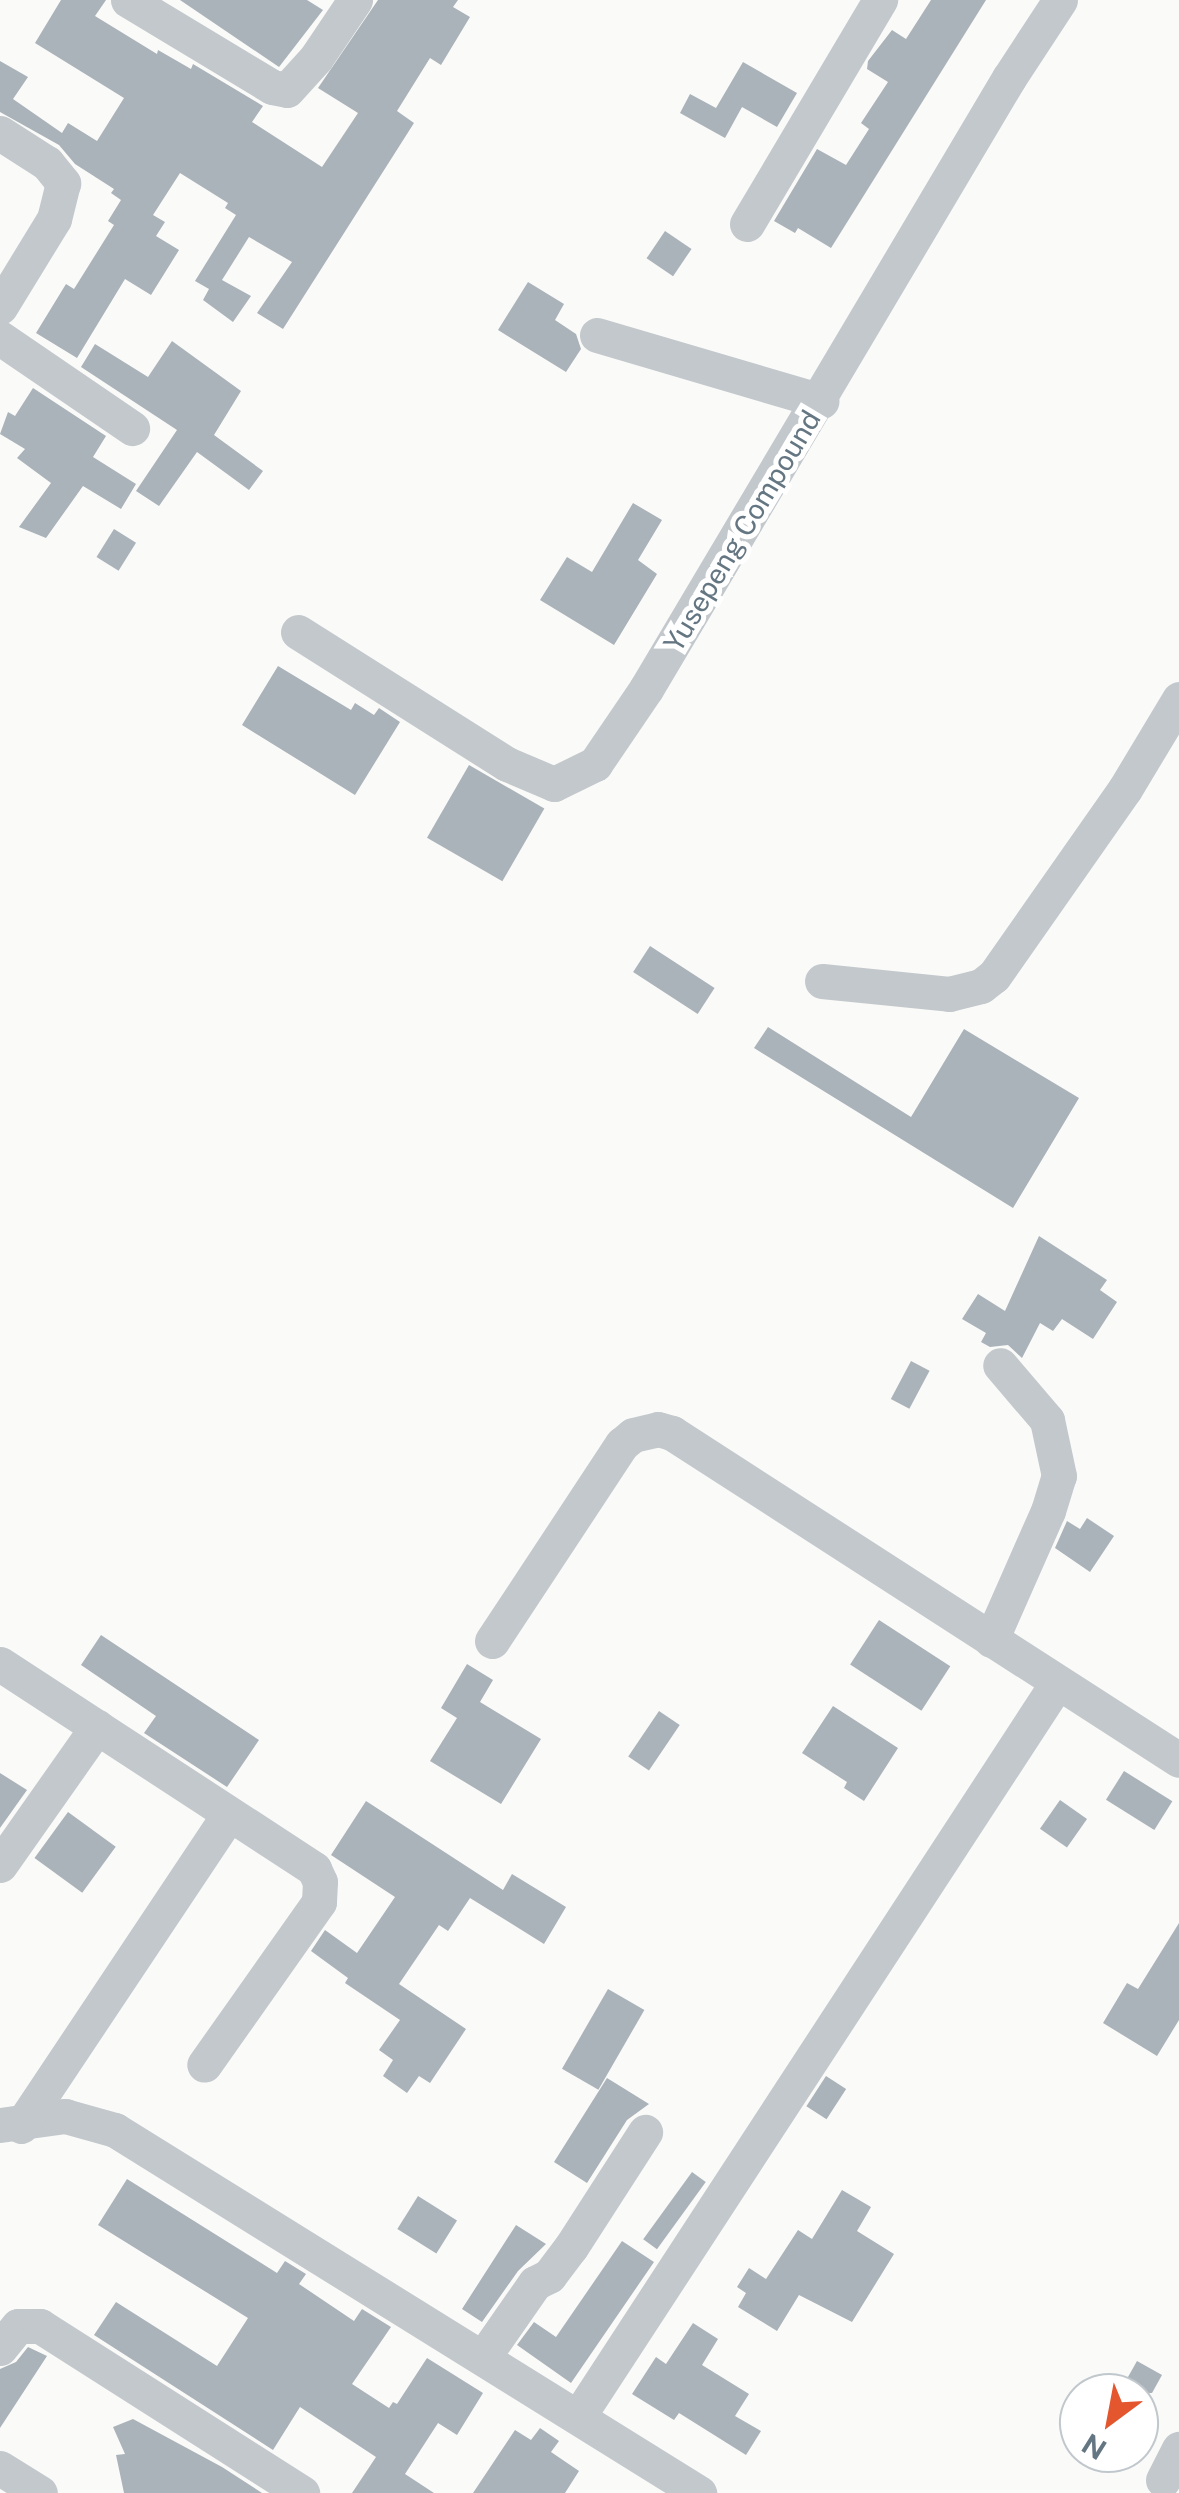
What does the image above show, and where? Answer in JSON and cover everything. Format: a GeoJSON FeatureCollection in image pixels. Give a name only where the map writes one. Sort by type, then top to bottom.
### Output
{"type":"FeatureCollection","features":[{"type":"Feature","properties":{"kind":"street"},"geometry":{"type":"LineString","coordinates":[[128,0],[272,88],[287,90],[316,58],[355,0]]}},
{"type":"Feature","properties":{"kind":"street"},"geometry":{"type":"LineString","coordinates":[[747,224],[880,0]]}},
{"type":"Feature","properties":{"kind":"street","name":"Yusepeng Compound"},"geometry":{"type":"LineString","coordinates":[[298,632],[508,764],[554,784],[574,778],[596,764],[646,690],[999,94],[1060,0]]}},
{"type":"Feature","properties":{"kind":"street"},"geometry":{"type":"LineString","coordinates":[[0,133],[46,163],[64,183],[54,219],[0,307]]}},
{"type":"Feature","properties":{"kind":"street"},"geometry":{"type":"LineString","coordinates":[[597,335],[820,401]]}},
{"type":"Feature","properties":{"kind":"street"},"geometry":{"type":"LineString","coordinates":[[0,338],[132,428]]}},
{"type":"Feature","properties":{"kind":"street"},"geometry":{"type":"LineString","coordinates":[[822,981],[949,994],[981,986],[994,976],[1125,789],[1179,699]]}},
{"type":"Feature","properties":{"kind":"street"},"geometry":{"type":"LineString","coordinates":[[991,1640],[1048,1511],[1059,1476],[1048,1420],[1000,1365]]}},
{"type":"Feature","properties":{"kind":"street"},"geometry":{"type":"LineString","coordinates":[[492,1641],[622,1444],[633,1435],[658,1430],[672,1433],[1179,1760]]}},
{"type":"Feature","properties":{"kind":"street"},"geometry":{"type":"LineString","coordinates":[[0,1664],[314,1869],[320,1882],[319,1902],[204,2066]]}},
{"type":"Feature","properties":{"kind":"street"},"geometry":{"type":"LineString","coordinates":[[578,2418],[1057,1683]]}},
{"type":"Feature","properties":{"kind":"street"},"geometry":{"type":"LineString","coordinates":[[0,1865],[97,1726]]}},
{"type":"Feature","properties":{"kind":"street"},"geometry":{"type":"LineString","coordinates":[[10,2126],[229,1814]]}},
{"type":"Feature","properties":{"kind":"street"},"geometry":{"type":"LineString","coordinates":[[10,2126],[65,2116],[114,2130],[484,2356],[578,2418],[657,2482],[699,2493]]}},
{"type":"Feature","properties":{"kind":"street"},"geometry":{"type":"LineString","coordinates":[[484,2356],[535,2283],[549,2276],[570,2247],[645,2132]]}},
{"type":"Feature","properties":{"kind":"street"},"geometry":{"type":"LineString","coordinates":[[0,2348],[18,2326],[40,2326],[302,2493]]}},
{"type":"Feature","properties":{"kind":"street"},"geometry":{"type":"LineString","coordinates":[[0,2468],[40,2493]]}},
{"type":"Feature","properties":{"kind":"building"},"geometry":{"type":"Polygon","coordinates":[[[61,0],[106,0],[95,16],[157,54],[158,50],[191,69],[193,64],[263,106],[252,122],[322,167],[358,113],[318,88],[378,0],[458,0],[453,7],[470,17],[441,65],[430,58],[397,111],[414,123],[283,329],[257,313],[292,262],[249,237],[222,280],[251,296],[233,322],[203,300],[209,289],[195,281],[236,215],[225,208],[228,203],[180,173],[153,215],[165,222],[156,236],[179,250],[151,295],[125,279],[77,358],[36,333],[66,284],[74,289],[114,225],[108,221],[121,200],[111,193],[114,189],[75,164],[59,145],[0,112],[0,61],[28,77],[13,99],[62,133],[68,123],[97,141],[124,98],[35,43],[61,0]]]}},
{"type":"Feature","properties":{"kind":"building"},"geometry":{"type":"Polygon","coordinates":[[[180,0],[307,0],[323,10],[279,67],[180,0]]]}},
{"type":"Feature","properties":{"kind":"building"},"geometry":{"type":"Polygon","coordinates":[[[931,0],[986,0],[831,248],[798,228],[795,233],[774,221],[817,149],[846,165],[869,129],[861,123],[888,82],[867,69],[868,61],[892,30],[906,39],[931,0]]]}},
{"type":"Feature","properties":{"kind":"building"},"geometry":{"type":"Polygon","coordinates":[[[743,62],[797,93],[777,127],[742,107],[725,138],[680,113],[690,94],[716,108],[743,62]]]}},
{"type":"Feature","properties":{"kind":"building"},"geometry":{"type":"Polygon","coordinates":[[[665,231],[692,249],[673,276],[647,258],[665,231]]]}},
{"type":"Feature","properties":{"kind":"building"},"geometry":{"type":"Polygon","coordinates":[[[528,282],[564,304],[555,320],[576,334],[581,349],[566,372],[498,330],[528,282]]]}},
{"type":"Feature","properties":{"kind":"building"},"geometry":{"type":"Polygon","coordinates":[[[172,341],[241,391],[214,435],[263,471],[249,490],[197,452],[159,506],[136,491],[177,430],[81,367],[95,344],[148,377],[172,341]]]}},
{"type":"Feature","properties":{"kind":"building"},"geometry":{"type":"Polygon","coordinates":[[[33,388],[106,436],[93,457],[136,484],[121,509],[83,486],[46,538],[19,527],[51,483],[17,458],[25,449],[0,434],[8,412],[15,416],[33,388]]]}},
{"type":"Feature","properties":{"kind":"building"},"geometry":{"type":"Polygon","coordinates":[[[633,503],[662,520],[638,560],[657,574],[614,645],[540,600],[567,557],[592,572],[633,503]]]}},
{"type":"Feature","properties":{"kind":"building"},"geometry":{"type":"Polygon","coordinates":[[[114,529],[136,543],[119,571],[97,557],[114,529]]]}},
{"type":"Feature","properties":{"kind":"building"},"geometry":{"type":"Polygon","coordinates":[[[278,666],[351,710],[355,703],[374,715],[379,708],[400,722],[355,795],[242,725],[278,666]]]}},
{"type":"Feature","properties":{"kind":"building"},"geometry":{"type":"Polygon","coordinates":[[[469,765],[544,808],[502,881],[427,838],[469,765]]]}},
{"type":"Feature","properties":{"kind":"building"},"geometry":{"type":"Polygon","coordinates":[[[650,946],[715,988],[698,1014],[633,972],[650,946]]]}},
{"type":"Feature","properties":{"kind":"building"},"geometry":{"type":"Polygon","coordinates":[[[768,1027],[911,1117],[964,1029],[1079,1098],[1013,1208],[754,1048],[768,1027]]]}},
{"type":"Feature","properties":{"kind":"building"},"geometry":{"type":"Polygon","coordinates":[[[1039,1236],[1107,1280],[1100,1290],[1117,1302],[1093,1339],[1062,1319],[1053,1331],[1040,1323],[1022,1358],[1008,1345],[990,1347],[981,1342],[986,1333],[962,1319],[978,1294],[1005,1311],[1039,1236]]]}},
{"type":"Feature","properties":{"kind":"building"},"geometry":{"type":"Polygon","coordinates":[[[911,1361],[930,1371],[909,1409],[891,1399],[911,1361]]]}},
{"type":"Feature","properties":{"kind":"building"},"geometry":{"type":"Polygon","coordinates":[[[1087,1518],[1114,1536],[1090,1572],[1055,1548],[1067,1521],[1080,1529],[1087,1518]]]}},
{"type":"Feature","properties":{"kind":"building"},"geometry":{"type":"Polygon","coordinates":[[[879,1620],[950,1666],[921,1711],[850,1664],[879,1620]]]}},
{"type":"Feature","properties":{"kind":"building"},"geometry":{"type":"Polygon","coordinates":[[[101,1635],[259,1740],[227,1787],[144,1733],[156,1716],[81,1665],[101,1635]]]}},
{"type":"Feature","properties":{"kind":"building"},"geometry":{"type":"Polygon","coordinates":[[[467,1664],[493,1680],[480,1702],[541,1739],[501,1804],[430,1761],[457,1718],[441,1708],[467,1664]]]}},
{"type":"Feature","properties":{"kind":"building"},"geometry":{"type":"Polygon","coordinates":[[[833,1706],[898,1748],[864,1801],[844,1788],[847,1782],[802,1753],[833,1706]]]}},
{"type":"Feature","properties":{"kind":"building"},"geometry":{"type":"Polygon","coordinates":[[[659,1711],[680,1725],[649,1771],[628,1757],[659,1711]]]}},
{"type":"Feature","properties":{"kind":"building"},"geometry":{"type":"Polygon","coordinates":[[[1124,1771],[1172,1801],[1154,1830],[1106,1800],[1124,1771]]]}},
{"type":"Feature","properties":{"kind":"building"},"geometry":{"type":"Polygon","coordinates":[[[0,1773],[27,1790],[0,1828],[0,1773]]]}},
{"type":"Feature","properties":{"kind":"building"},"geometry":{"type":"Polygon","coordinates":[[[1060,1800],[1087,1819],[1067,1848],[1040,1829],[1060,1800]]]}},
{"type":"Feature","properties":{"kind":"building"},"geometry":{"type":"Polygon","coordinates":[[[366,1801],[503,1890],[512,1874],[566,1907],[544,1944],[470,1898],[448,1931],[439,1925],[399,1984],[466,2029],[430,2083],[419,2076],[407,2093],[383,2076],[393,2060],[379,2050],[400,2020],[345,1983],[348,1978],[311,1951],[325,1930],[357,1953],[395,1897],[331,1855],[366,1801]]]}},
{"type":"Feature","properties":{"kind":"building"},"geometry":{"type":"Polygon","coordinates":[[[68,1812],[116,1847],[82,1893],[34,1858],[68,1812]]]}},
{"type":"Feature","properties":{"kind":"building"},"geometry":{"type":"Polygon","coordinates":[[[1179,1923],[1179,2020],[1157,2056],[1103,2023],[1127,1983],[1138,1989],[1179,1923]]]}},
{"type":"Feature","properties":{"kind":"building"},"geometry":{"type":"Polygon","coordinates":[[[608,1989],[644,2010],[598,2090],[562,2069],[608,1989]]]}},
{"type":"Feature","properties":{"kind":"building"},"geometry":{"type":"Polygon","coordinates":[[[826,2076],[846,2089],[827,2119],[806,2106],[826,2076]]]}},
{"type":"Feature","properties":{"kind":"building"},"geometry":{"type":"Polygon","coordinates":[[[607,2078],[649,2104],[627,2120],[587,2183],[554,2162],[607,2078]]]}},
{"type":"Feature","properties":{"kind":"building"},"geometry":{"type":"Polygon","coordinates":[[[692,2172],[706,2182],[657,2249],[643,2239],[692,2172]]]}},
{"type":"Feature","properties":{"kind":"building"},"geometry":{"type":"Polygon","coordinates":[[[127,2179],[277,2273],[285,2261],[306,2274],[299,2284],[354,2321],[362,2309],[391,2327],[352,2384],[389,2408],[393,2402],[397,2404],[427,2358],[483,2393],[457,2435],[438,2423],[405,2474],[434,2493],[352,2493],[376,2457],[300,2407],[273,2450],[94,2335],[116,2302],[217,2366],[248,2318],[98,2225],[127,2179]]]}},
{"type":"Feature","properties":{"kind":"building"},"geometry":{"type":"Polygon","coordinates":[[[842,2190],[871,2207],[857,2231],[894,2254],[852,2322],[799,2295],[777,2331],[738,2307],[746,2293],[737,2287],[749,2268],[766,2279],[798,2230],[812,2239],[842,2190]]]}},
{"type":"Feature","properties":{"kind":"building"},"geometry":{"type":"Polygon","coordinates":[[[418,2196],[457,2220],[436,2253],[397,2229],[418,2196]]]}},
{"type":"Feature","properties":{"kind":"building"},"geometry":{"type":"Polygon","coordinates":[[[516,2225],[546,2244],[518,2271],[482,2322],[462,2309],[516,2225]]]}},
{"type":"Feature","properties":{"kind":"building"},"geometry":{"type":"Polygon","coordinates":[[[622,2241],[654,2262],[571,2383],[517,2345],[534,2322],[556,2337],[622,2241]]]}},
{"type":"Feature","properties":{"kind":"building"},"geometry":{"type":"Polygon","coordinates":[[[693,2323],[718,2339],[702,2365],[749,2394],[735,2416],[761,2431],[746,2455],[679,2413],[674,2420],[632,2394],[656,2357],[666,2364],[693,2323]]]}},
{"type":"Feature","properties":{"kind":"building"},"geometry":{"type":"Polygon","coordinates":[[[28,2347],[47,2356],[0,2428],[0,2369],[16,2362],[28,2347]]]}},
{"type":"Feature","properties":{"kind":"building"},"geometry":{"type":"Polygon","coordinates":[[[1137,2361],[1158,2373],[1130,2373],[1137,2361]]]}},
{"type":"Feature","properties":{"kind":"building"},"geometry":{"type":"Polygon","coordinates":[[[133,2419],[262,2493],[124,2493],[116,2455],[125,2454],[113,2427],[133,2419]]]}},
{"type":"Feature","properties":{"kind":"building"},"geometry":{"type":"Polygon","coordinates":[[[540,2428],[559,2441],[551,2452],[579,2471],[565,2493],[473,2493],[515,2430],[531,2440],[540,2428]]]}}]}
